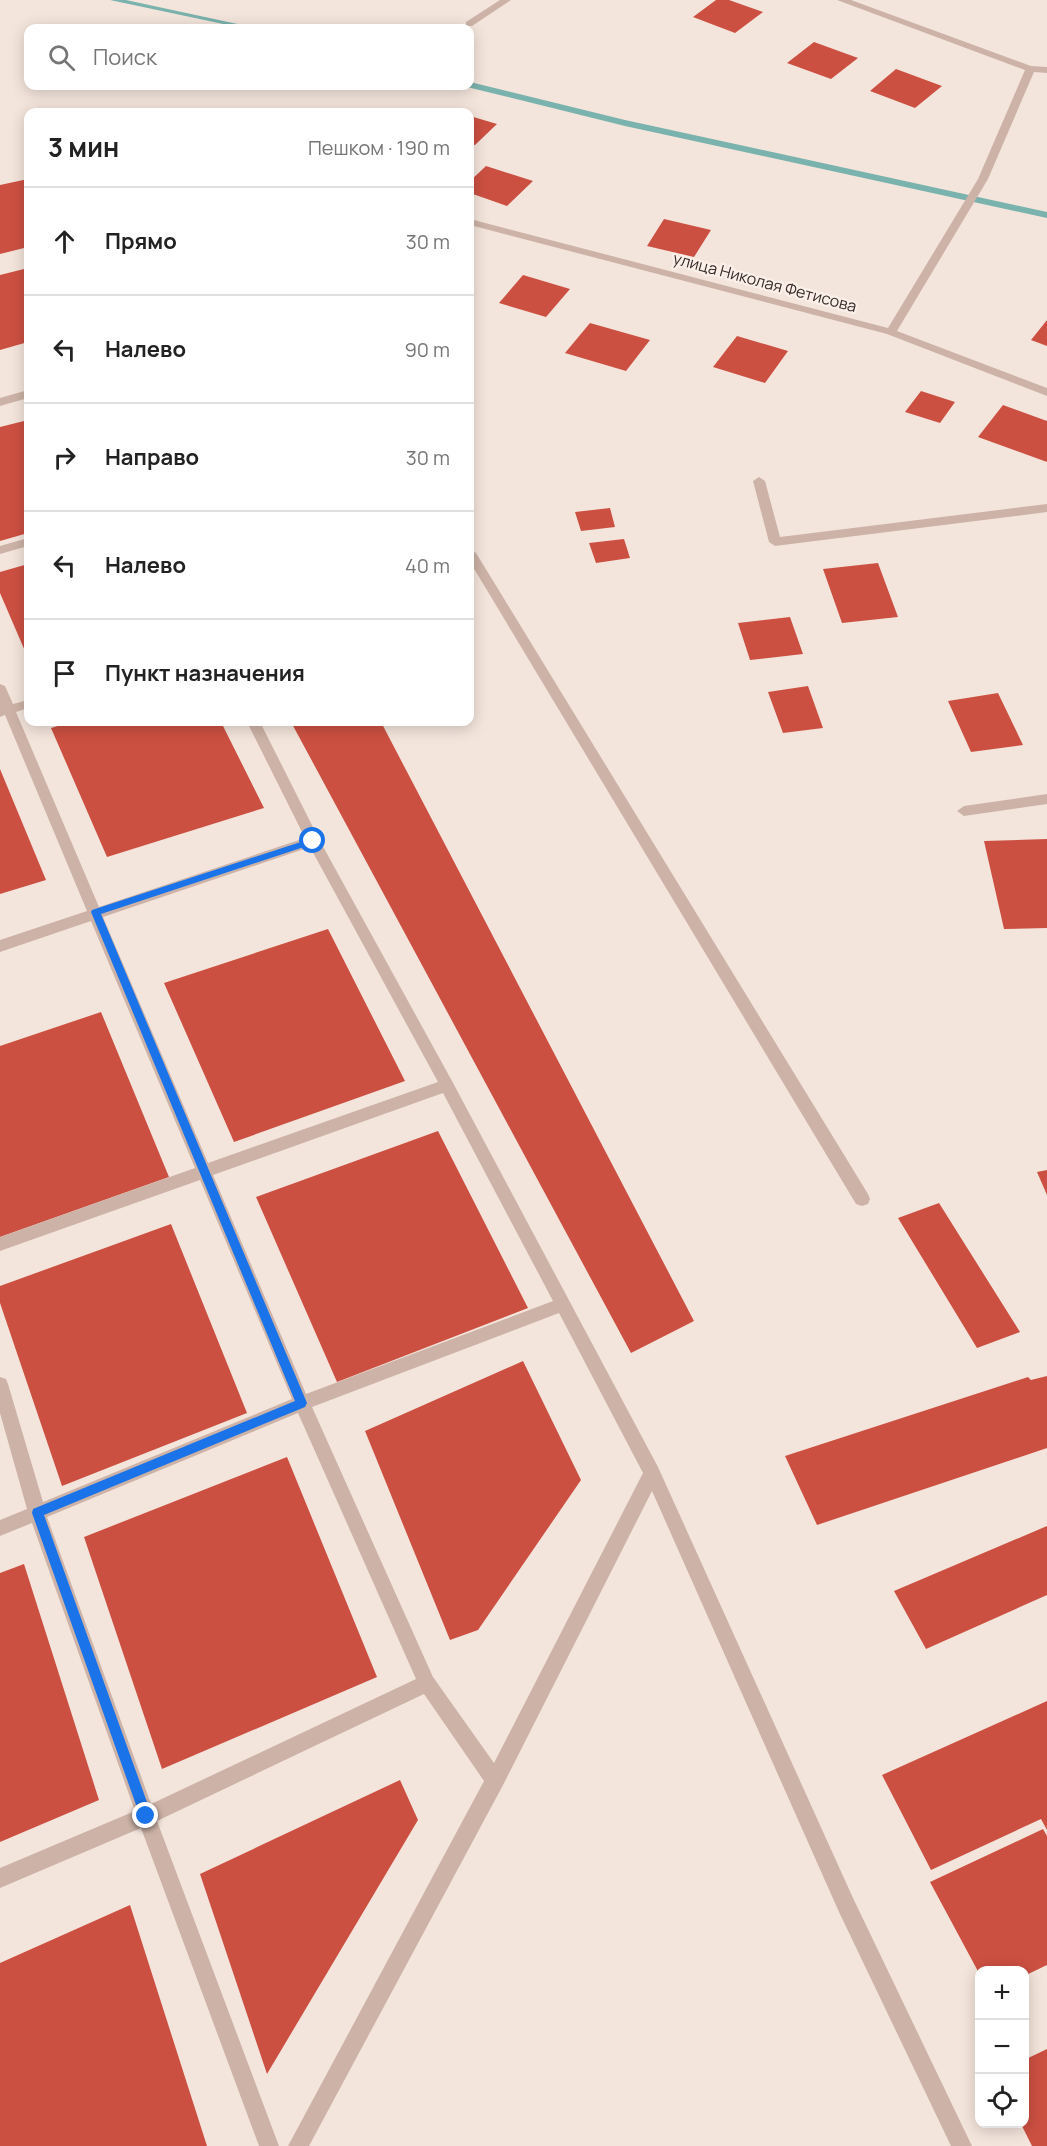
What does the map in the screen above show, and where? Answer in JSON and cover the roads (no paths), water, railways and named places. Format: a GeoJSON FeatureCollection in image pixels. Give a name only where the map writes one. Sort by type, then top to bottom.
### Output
{"type":"FeatureCollection","features":[{"type":"Feature","properties":{"kind":"street"},"geometry":{"type":"LineString","coordinates":[[469,24],[506,0]]}},
{"type":"Feature","properties":{"kind":"street"},"geometry":{"type":"LineString","coordinates":[[842,0],[1030,69],[1047,70]]}},
{"type":"Feature","properties":{"kind":"street"},"geometry":{"type":"LineString","coordinates":[[891,332],[983,179],[1030,69]]}},
{"type":"Feature","properties":{"kind":"street","name":"улица Николая Фетисова"},"geometry":{"type":"LineString","coordinates":[[474,223],[891,332],[1047,392]]}},
{"type":"Feature","properties":{"kind":"street"},"geometry":{"type":"LineString","coordinates":[[0,402],[24,395]]}},
{"type":"Feature","properties":{"kind":"street"},"geometry":{"type":"LineString","coordinates":[[759,481],[775,542],[1047,508]]}},
{"type":"Feature","properties":{"kind":"street"},"geometry":{"type":"LineString","coordinates":[[0,550],[24,543]]}},
{"type":"Feature","properties":{"kind":"street"},"geometry":{"type":"LineString","coordinates":[[474,560],[862,1199]]}},
{"type":"Feature","properties":{"kind":"street"},"geometry":{"type":"LineString","coordinates":[[0,689],[5,711],[96,912],[203,1172],[302,1403],[427,1683],[495,1780]]}},
{"type":"Feature","properties":{"kind":"street"},"geometry":{"type":"LineString","coordinates":[[5,711],[24,705]]}},
{"type":"Feature","properties":{"kind":"street"},"geometry":{"type":"LineString","coordinates":[[256,726],[313,841],[447,1085],[652,1473],[846,1905],[962,2146]]}},
{"type":"Feature","properties":{"kind":"street"},"geometry":{"type":"LineString","coordinates":[[964,811],[1047,799]]}},
{"type":"Feature","properties":{"kind":"street"},"geometry":{"type":"LineString","coordinates":[[0,946],[313,841]]}},
{"type":"Feature","properties":{"kind":"street"},"geometry":{"type":"LineString","coordinates":[[0,1244],[447,1085]]}},
{"type":"Feature","properties":{"kind":"street"},"geometry":{"type":"LineString","coordinates":[[0,1528],[302,1403],[563,1304]]}},
{"type":"Feature","properties":{"kind":"street"},"geometry":{"type":"LineString","coordinates":[[0,1384],[37,1513],[146,1816],[269,2146]]}},
{"type":"Feature","properties":{"kind":"street"},"geometry":{"type":"LineString","coordinates":[[298,2146],[495,1780],[652,1473]]}},
{"type":"Feature","properties":{"kind":"street"},"geometry":{"type":"LineString","coordinates":[[0,1878],[146,1816],[427,1683]]}},
{"type":"Feature","properties":{"kind":"waterway"},"geometry":{"type":"LineString","coordinates":[[114,0],[232,24]]}},
{"type":"Feature","properties":{"kind":"waterway"},"geometry":{"type":"LineString","coordinates":[[474,86],[625,123],[1047,215]]}}]}
